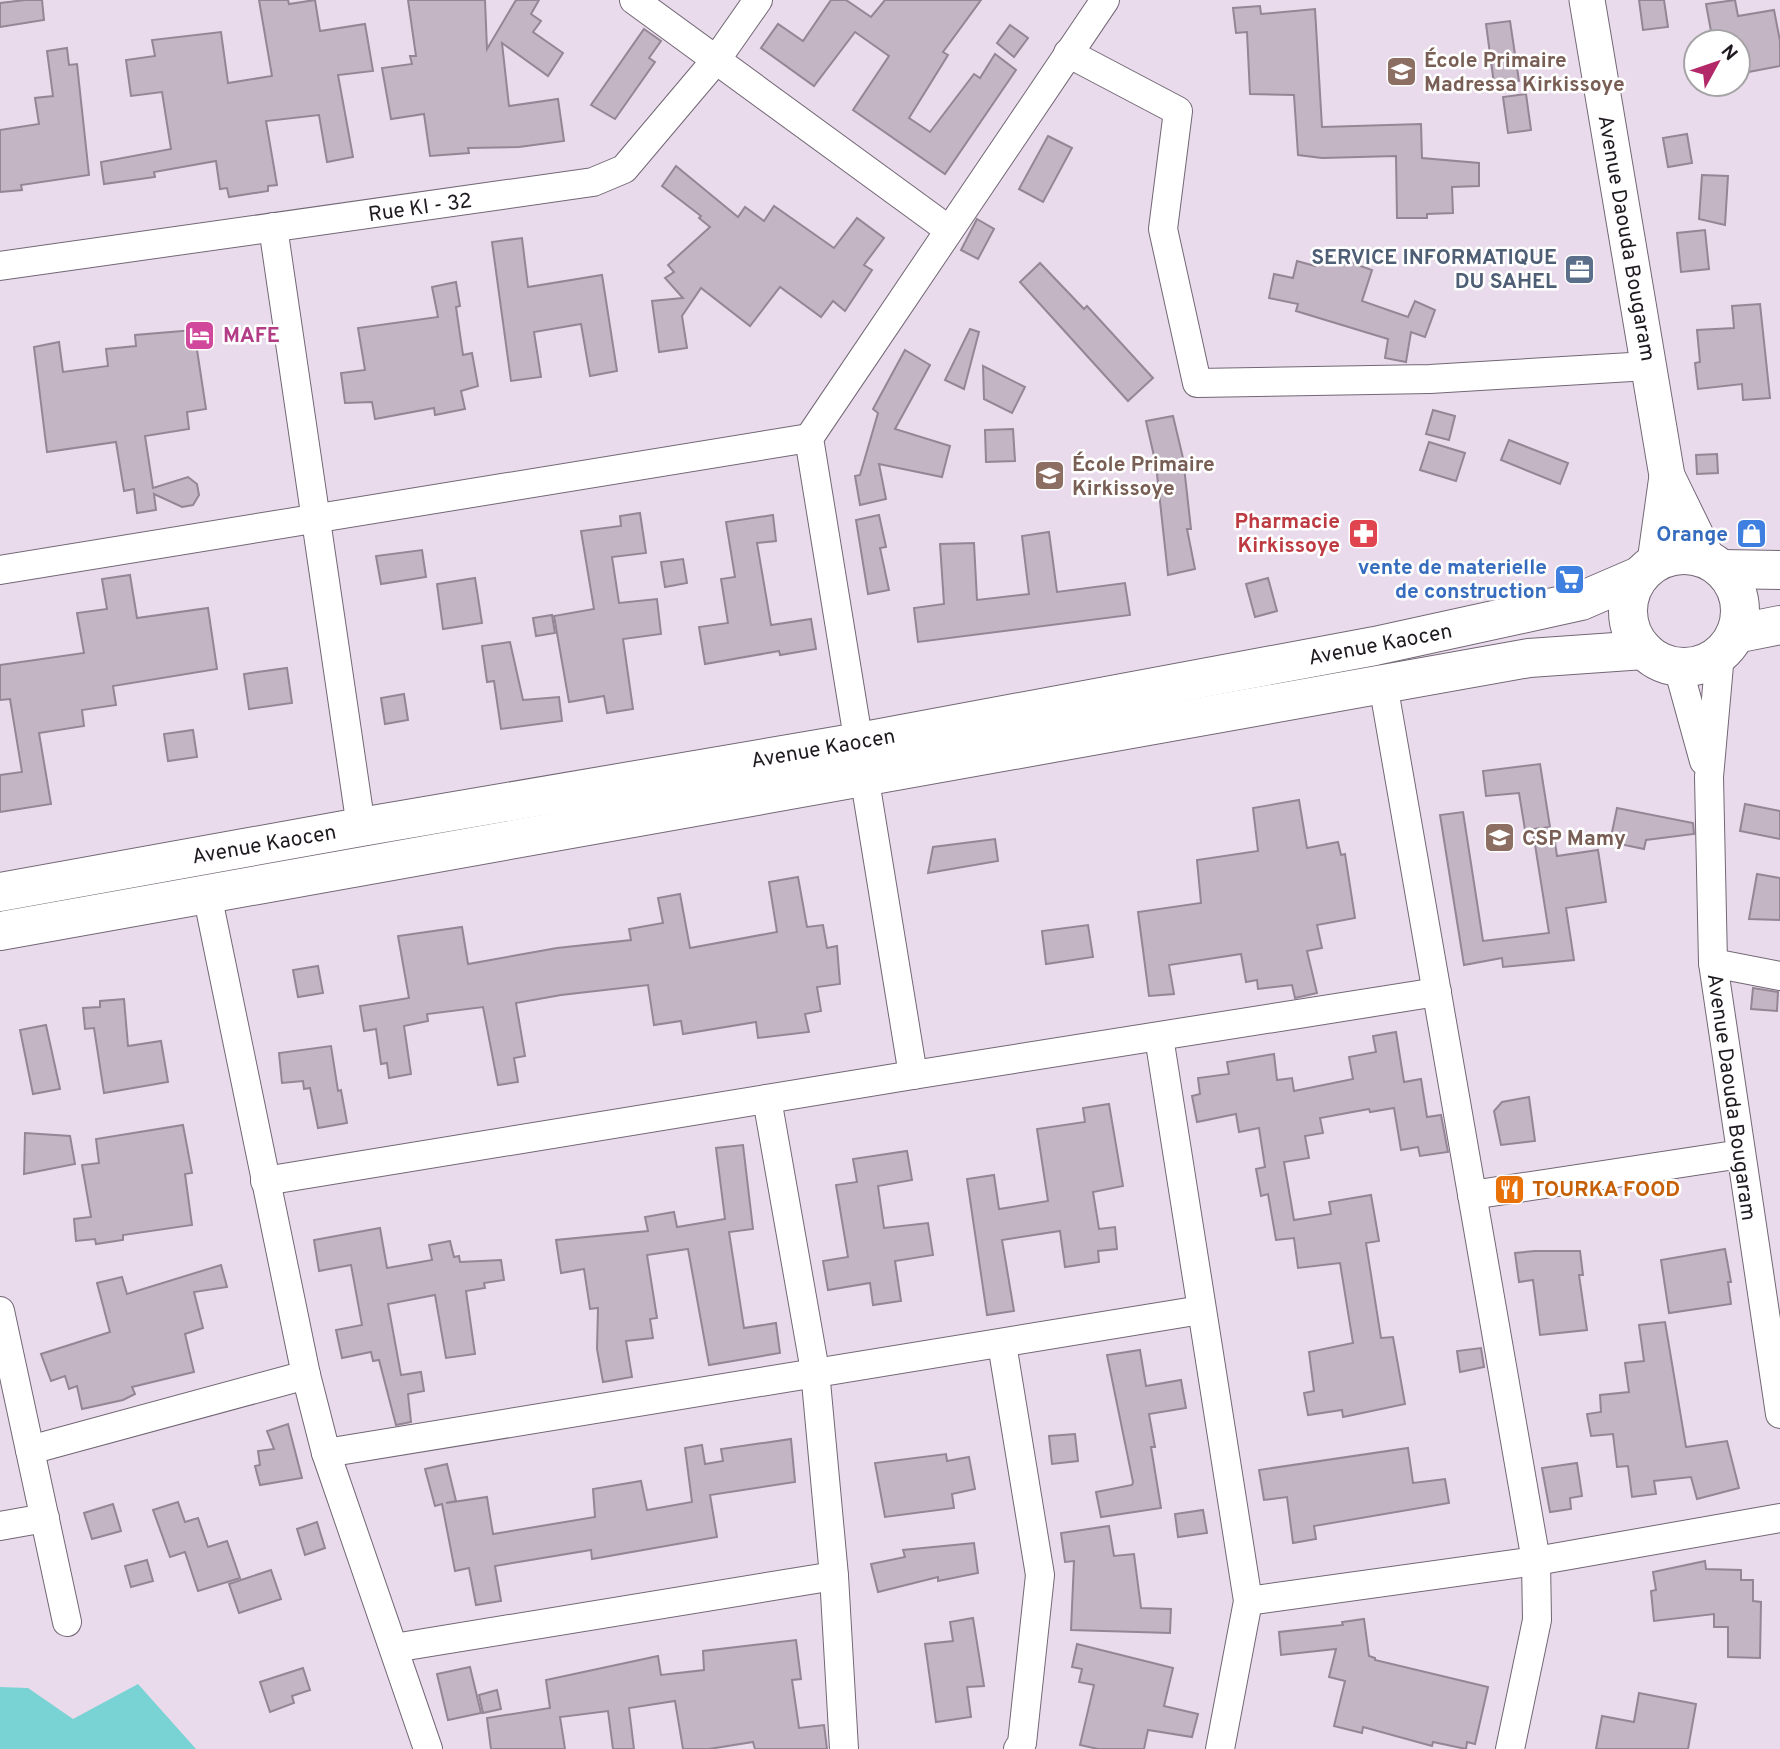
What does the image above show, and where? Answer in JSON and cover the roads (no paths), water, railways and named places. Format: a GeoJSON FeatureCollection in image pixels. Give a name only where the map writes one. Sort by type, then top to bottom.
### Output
{"type":"FeatureCollection","features":[{"type":"Feature","properties":{"kind":"highway"},"geometry":{"type":"LineString","coordinates":[[1780,570],[1715,564],[1681,555],[1647,569],[1630,594],[1628,614],[1632,634],[1644,650],[1660,662],[1678,667],[1695,666],[1727,644],[1780,625]]}},
{"type":"Feature","properties":{"kind":"highway"},"geometry":{"type":"LineString","coordinates":[[1715,564],[1733,583],[1739,599],[1740,617],[1727,644]]}},
{"type":"Feature","properties":{"kind":"highway","name":"Avenue Kaocen"},"geometry":{"type":"LineString","coordinates":[[0,931],[207,894],[861,761],[1581,601],[1647,569]]}},
{"type":"Feature","properties":{"kind":"highway","name":"Avenue Kaocen"},"geometry":{"type":"LineString","coordinates":[[0,892],[361,827],[861,761],[1383,684],[1529,657],[1644,650]]}},
{"type":"Feature","properties":{"kind":"street"},"geometry":{"type":"LineString","coordinates":[[634,0],[949,230]]}},
{"type":"Feature","properties":{"kind":"street","name":"Rue KI - 32"},"geometry":{"type":"LineString","coordinates":[[0,267],[593,182],[610,177],[624,169],[716,60],[758,0]]}},
{"type":"Feature","properties":{"kind":"street"},"geometry":{"type":"LineString","coordinates":[[913,1075],[809,438],[1105,0]]}},
{"type":"Feature","properties":{"kind":"street","name":"Avenue Daouda Bougaram"},"geometry":{"type":"LineString","coordinates":[[1587,0],[1667,476],[1715,564]]}},
{"type":"Feature","properties":{"kind":"street"},"geometry":{"type":"LineString","coordinates":[[1068,53],[1178,111],[1163,229],[1197,383],[1430,379],[1648,366]]}},
{"type":"Feature","properties":{"kind":"street"},"geometry":{"type":"LineString","coordinates":[[273,227],[361,827]]}},
{"type":"Feature","properties":{"kind":"street"},"geometry":{"type":"LineString","coordinates":[[0,570],[809,438]]}},
{"type":"Feature","properties":{"kind":"street","name":"Avenue Daouda Bougaram"},"geometry":{"type":"LineString","coordinates":[[1647,569],[1667,476]]}},
{"type":"Feature","properties":{"kind":"street","name":"Avenue Daouda Bougaram"},"geometry":{"type":"LineString","coordinates":[[1727,644],[1709,777],[1713,963],[1741,1154],[1773,1330],[1780,1414]]}},
{"type":"Feature","properties":{"kind":"street","name":"Avenue Daouda Bougaram"},"geometry":{"type":"LineString","coordinates":[[1678,667],[1709,777]]}},
{"type":"Feature","properties":{"kind":"street"},"geometry":{"type":"LineString","coordinates":[[1383,684],[1536,1561],[1537,1620],[1510,1749]]}},
{"type":"Feature","properties":{"kind":"street"},"geometry":{"type":"LineString","coordinates":[[207,894],[306,1375],[326,1453],[428,1749]]}},
{"type":"Feature","properties":{"kind":"street"},"geometry":{"type":"LineString","coordinates":[[1713,963],[1780,976]]}},
{"type":"Feature","properties":{"kind":"street"},"geometry":{"type":"LineString","coordinates":[[265,1181],[1437,992]]}},
{"type":"Feature","properties":{"kind":"street"},"geometry":{"type":"LineString","coordinates":[[1159,1037],[1248,1601],[1220,1749]]}},
{"type":"Feature","properties":{"kind":"street"},"geometry":{"type":"LineString","coordinates":[[767,1099],[815,1371],[834,1576],[844,1749]]}},
{"type":"Feature","properties":{"kind":"street"},"geometry":{"type":"LineString","coordinates":[[1472,1195],[1741,1154]]}},
{"type":"Feature","properties":{"kind":"street"},"geometry":{"type":"LineString","coordinates":[[326,1453],[1201,1310]]}},
{"type":"Feature","properties":{"kind":"street"},"geometry":{"type":"LineString","coordinates":[[0,1311],[67,1622]]}},
{"type":"Feature","properties":{"kind":"street"},"geometry":{"type":"LineString","coordinates":[[1002,1344],[1040,1575],[1022,1743],[1018,1749]]}},
{"type":"Feature","properties":{"kind":"street"},"geometry":{"type":"LineString","coordinates":[[30,1450],[306,1375]]}},
{"type":"Feature","properties":{"kind":"street"},"geometry":{"type":"LineString","coordinates":[[0,1525],[45,1518]]}},
{"type":"Feature","properties":{"kind":"street"},"geometry":{"type":"LineString","coordinates":[[1248,1601],[1536,1561],[1780,1518]]}},
{"type":"Feature","properties":{"kind":"street"},"geometry":{"type":"LineString","coordinates":[[394,1648],[834,1576]]}},
{"type":"Feature","properties":{"kind":"water"},"geometry":{"type":"Polygon","coordinates":[[[138,1684],[196,1749],[0,1749],[0,1687],[28,1688],[73,1719],[138,1684]]]}},
{"type":"Feature","properties":{"kind":"place","name":"École Primaire Madressa Kirkissoye"},"geometry":{"type":"Point","coordinates":[1401,72]}},
{"type":"Feature","properties":{"kind":"place","name":"SERVICE INFORMATIQUE DU SAHEL"},"geometry":{"type":"Point","coordinates":[1580,269]}},
{"type":"Feature","properties":{"kind":"place","name":"MAFE"},"geometry":{"type":"Point","coordinates":[200,335]}},
{"type":"Feature","properties":{"kind":"place","name":"École Primaire Kirkissoye"},"geometry":{"type":"Point","coordinates":[1049,476]}},
{"type":"Feature","properties":{"kind":"place","name":"Pharmacie Kirkissoye"},"geometry":{"type":"Point","coordinates":[1363,533]}},
{"type":"Feature","properties":{"kind":"place","name":"Orange"},"geometry":{"type":"Point","coordinates":[1751,534]}},
{"type":"Feature","properties":{"kind":"place","name":"vente de materielle de construction"},"geometry":{"type":"Point","coordinates":[1570,579]}},
{"type":"Feature","properties":{"kind":"place","name":"CSP Mamy"},"geometry":{"type":"Point","coordinates":[1499,838]}},
{"type":"Feature","properties":{"kind":"place","name":"TOURKA FOOD"},"geometry":{"type":"Point","coordinates":[1509,1189]}}]}
